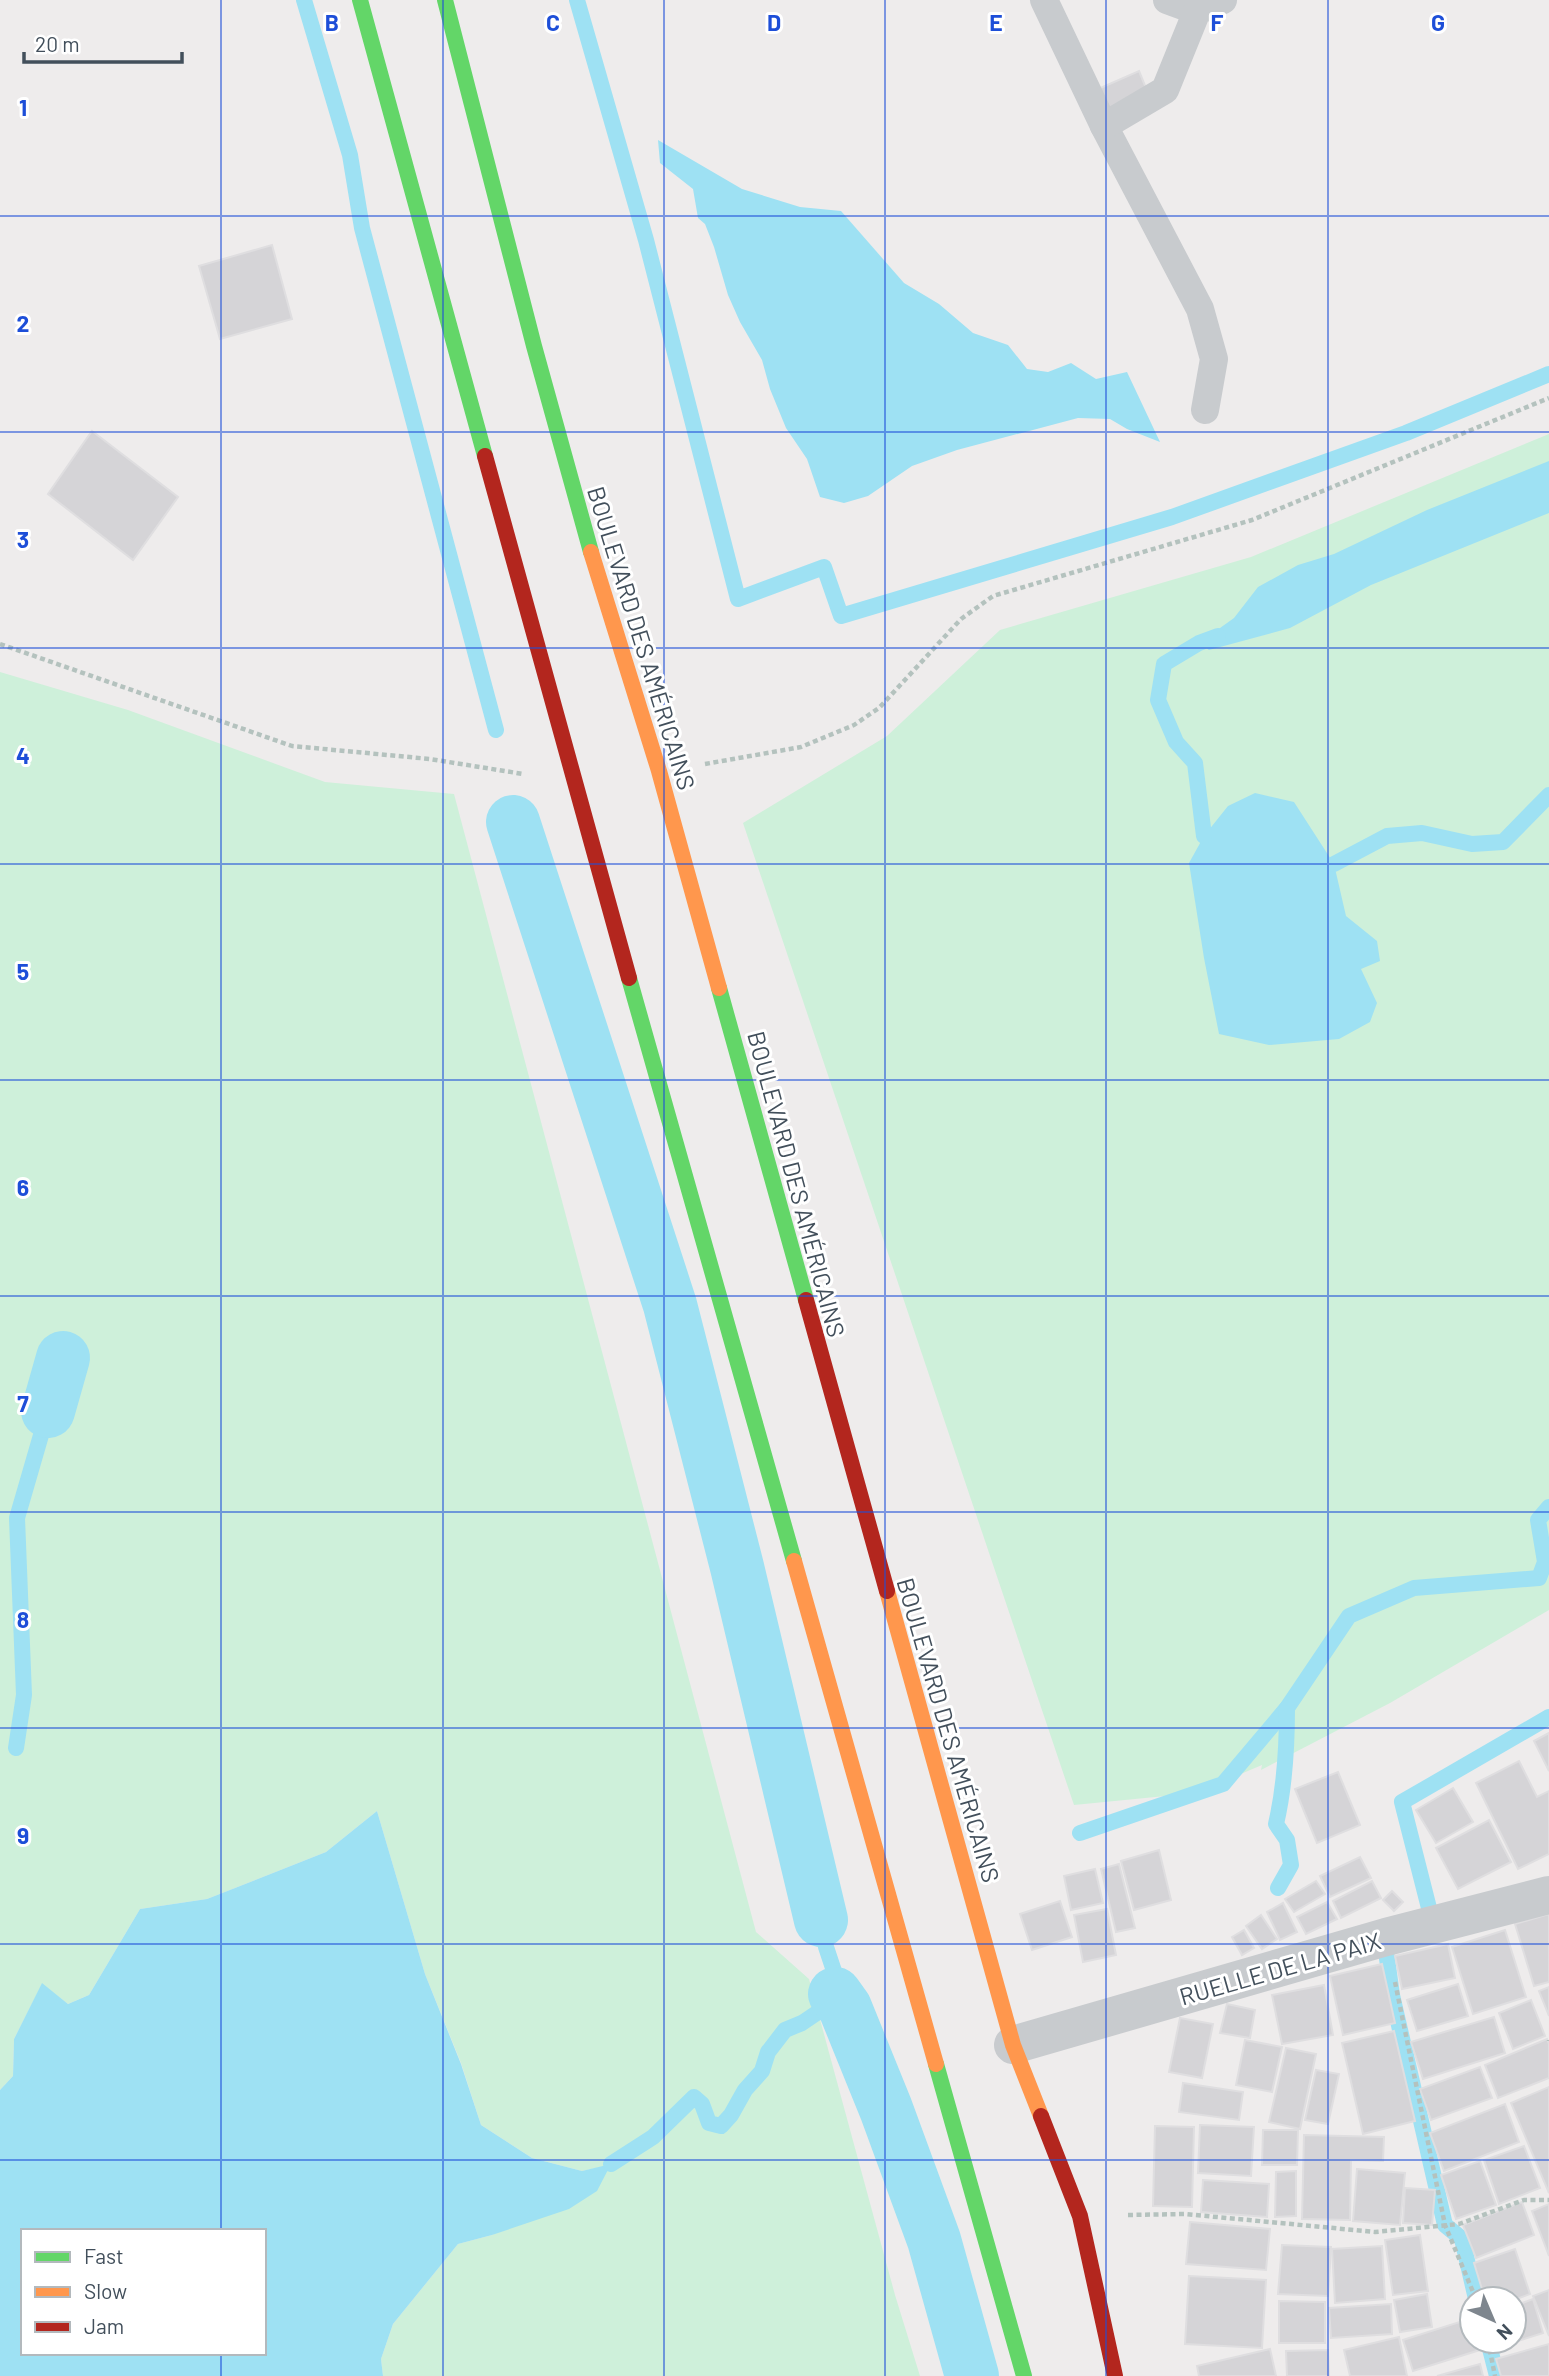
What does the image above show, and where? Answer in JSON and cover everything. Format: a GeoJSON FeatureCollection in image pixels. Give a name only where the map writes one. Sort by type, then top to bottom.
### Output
{"type":"FeatureCollection","features":[{"type":"Feature","properties":{"kind":"main road"},"geometry":{"type":"LineString","coordinates":[[360,0],[573,782],[1024,2376]]}},
{"type":"Feature","properties":{"kind":"main road","name":"BOULEVARD DES AMÉRICAINS"},"geometry":{"type":"LineString","coordinates":[[445,0],[589,547],[659,771],[1013,2045],[1080,2216],[1115,2376]]}},
{"type":"Feature","properties":{"kind":"street","name":"RUELLE DE LA PAIX"},"geometry":{"type":"LineString","coordinates":[[1013,2045],[1386,1937],[1549,1895]]}},
{"type":"Feature","properties":{"kind":"lane"},"geometry":{"type":"LineString","coordinates":[[1044,0],[1104,126],[1200,309],[1214,359],[1205,410]]}},
{"type":"Feature","properties":{"kind":"lane"},"geometry":{"type":"LineString","coordinates":[[1167,0],[1197,11],[1223,0]]}},
{"type":"Feature","properties":{"kind":"lane"},"geometry":{"type":"LineString","coordinates":[[1104,126],[1165,90],[1197,11]]}},
{"type":"Feature","properties":{"kind":"path"},"geometry":{"type":"LineString","coordinates":[[659,771],[801,747],[853,725],[879,708],[961,619],[993,596],[1252,520],[1549,398]]}},
{"type":"Feature","properties":{"kind":"path"},"geometry":{"type":"LineString","coordinates":[[0,644],[292,746],[430,759],[573,782]]}},
{"type":"Feature","properties":{"kind":"path"},"geometry":{"type":"LineString","coordinates":[[1386,1937],[1445,2225],[1470,2285]]}},
{"type":"Feature","properties":{"kind":"path"},"geometry":{"type":"LineString","coordinates":[[1080,2216],[1185,2214],[1375,2232],[1458,2224],[1524,2200],[1549,2200]]}},
{"type":"Feature","properties":{"kind":"path"},"geometry":{"type":"LineString","coordinates":[[1491,2355],[1495,2376]]}},
{"type":"Feature","properties":{"kind":"green space"},"geometry":{"type":"Polygon","coordinates":[[[1549,434],[1549,1610],[1390,1703],[1261,1770],[1262,1765],[1196,1793],[1074,1805],[743,823],[887,736],[1000,630],[1251,557],[1549,434]]]}},
{"type":"Feature","properties":{"kind":"green space"},"geometry":{"type":"Polygon","coordinates":[[[0,672],[128,710],[325,782],[454,794],[756,1932],[809,1979],[895,2295],[920,2376],[383,2376],[381,2359],[393,2324],[458,2244],[492,2235],[611,2165],[582,2171],[532,2158],[481,2125],[461,2063],[425,1974],[377,1811],[326,1852],[207,1899],[140,1909],[89,1995],[68,2004],[42,1984],[14,2039],[13,2076],[0,2090],[0,672]]]}},
{"type":"Feature","properties":{"kind":"water"},"geometry":{"type":"Polygon","coordinates":[[[658,140],[742,189],[800,207],[841,211],[904,283],[939,304],[973,333],[1008,345],[1027,369],[1048,372],[1071,363],[1096,379],[1127,372],[1160,442],[1110,419],[1078,418],[957,450],[912,466],[868,496],[844,503],[820,497],[807,459],[786,428],[770,389],[762,360],[728,295],[714,247],[705,224],[698,218],[693,189],[660,163],[658,140]]]}},
{"type":"Feature","properties":{"kind":"water"},"geometry":{"type":"Polygon","coordinates":[[[1549,461],[1549,513],[1371,585],[1290,628],[1209,650],[1199,643],[1234,618],[1258,587],[1298,565],[1334,554],[1427,510],[1549,461]]]}},
{"type":"Feature","properties":{"kind":"water"},"geometry":{"type":"Polygon","coordinates":[[[1255,793],[1294,802],[1334,864],[1346,916],[1377,941],[1380,961],[1361,969],[1377,1003],[1370,1022],[1339,1039],[1269,1045],[1219,1034],[1189,863],[1204,836],[1228,806],[1255,793]]]}},
{"type":"Feature","properties":{"kind":"water"},"geometry":{"type":"Polygon","coordinates":[[[377,1811],[425,1974],[461,2064],[481,2125],[532,2158],[582,2171],[611,2164],[597,2191],[569,2209],[458,2244],[393,2324],[381,2359],[383,2376],[0,2376],[0,2090],[13,2076],[14,2039],[42,1983],[68,2004],[89,1995],[140,1909],[207,1899],[326,1852],[377,1811]]]}},
{"type":"Feature","properties":{"kind":"building"},"geometry":{"type":"Polygon","coordinates":[[[1139,71],[1148,93],[1107,110],[1098,89],[1139,71]]]}},
{"type":"Feature","properties":{"kind":"building"},"geometry":{"type":"Polygon","coordinates":[[[272,245],[292,319],[220,339],[199,266],[272,245]]]}},
{"type":"Feature","properties":{"kind":"building"},"geometry":{"type":"Polygon","coordinates":[[[92,431],[178,497],[133,560],[48,494],[92,431]]]}},
{"type":"Feature","properties":{"kind":"building"},"geometry":{"type":"Polygon","coordinates":[[[1549,1733],[1549,1771],[1534,1741],[1549,1733]]]}},
{"type":"Feature","properties":{"kind":"building"},"geometry":{"type":"Polygon","coordinates":[[[1519,1761],[1537,1797],[1549,1791],[1549,1854],[1518,1869],[1476,1783],[1519,1761]]]}},
{"type":"Feature","properties":{"kind":"building"},"geometry":{"type":"Polygon","coordinates":[[[1338,1772],[1360,1825],[1317,1843],[1295,1789],[1338,1772]]]}},
{"type":"Feature","properties":{"kind":"building"},"geometry":{"type":"Polygon","coordinates":[[[1453,1788],[1473,1822],[1436,1843],[1416,1810],[1453,1788]]]}},
{"type":"Feature","properties":{"kind":"building"},"geometry":{"type":"Polygon","coordinates":[[[1489,1820],[1511,1862],[1458,1889],[1436,1848],[1489,1820]]]}},
{"type":"Feature","properties":{"kind":"building"},"geometry":{"type":"Polygon","coordinates":[[[1159,1850],[1171,1900],[1134,1910],[1121,1861],[1159,1850]]]}},
{"type":"Feature","properties":{"kind":"building"},"geometry":{"type":"Polygon","coordinates":[[[1360,1857],[1371,1878],[1330,1897],[1320,1876],[1360,1857]]]}},
{"type":"Feature","properties":{"kind":"building"},"geometry":{"type":"Polygon","coordinates":[[[1119,1864],[1135,1928],[1116,1932],[1101,1869],[1119,1864]]]}},
{"type":"Feature","properties":{"kind":"building"},"geometry":{"type":"Polygon","coordinates":[[[1095,1869],[1103,1903],[1071,1910],[1064,1876],[1095,1869]]]}},
{"type":"Feature","properties":{"kind":"building"},"geometry":{"type":"Polygon","coordinates":[[[1316,1881],[1325,1894],[1294,1912],[1285,1899],[1316,1881]]]}},
{"type":"Feature","properties":{"kind":"building"},"geometry":{"type":"Polygon","coordinates":[[[1372,1881],[1381,1898],[1341,1918],[1333,1901],[1372,1881]]]}},
{"type":"Feature","properties":{"kind":"building"},"geometry":{"type":"Polygon","coordinates":[[[1392,1891],[1403,1902],[1394,1911],[1383,1900],[1392,1891]]]}},
{"type":"Feature","properties":{"kind":"building"},"geometry":{"type":"Polygon","coordinates":[[[1060,1901],[1072,1937],[1032,1950],[1020,1914],[1060,1901]]]}},
{"type":"Feature","properties":{"kind":"building"},"geometry":{"type":"Polygon","coordinates":[[[1327,1902],[1337,1919],[1306,1934],[1297,1917],[1327,1902]]]}},
{"type":"Feature","properties":{"kind":"building"},"geometry":{"type":"Polygon","coordinates":[[[1283,1903],[1297,1932],[1280,1940],[1267,1912],[1283,1903]]]}},
{"type":"Feature","properties":{"kind":"building"},"geometry":{"type":"Polygon","coordinates":[[[1107,1909],[1116,1955],[1083,1962],[1074,1915],[1107,1909]]]}},
{"type":"Feature","properties":{"kind":"building"},"geometry":{"type":"Polygon","coordinates":[[[1549,1914],[1549,1982],[1534,1986],[1515,1924],[1549,1914]]]}},
{"type":"Feature","properties":{"kind":"building"},"geometry":{"type":"Polygon","coordinates":[[[1261,1915],[1277,1939],[1262,1949],[1246,1926],[1261,1915]]]}},
{"type":"Feature","properties":{"kind":"building"},"geometry":{"type":"Polygon","coordinates":[[[1244,1930],[1254,1948],[1242,1955],[1232,1937],[1244,1930]]]}},
{"type":"Feature","properties":{"kind":"building"},"geometry":{"type":"Polygon","coordinates":[[[1505,1930],[1526,1997],[1473,2014],[1452,1947],[1505,1930]]]}},
{"type":"Feature","properties":{"kind":"building"},"geometry":{"type":"Polygon","coordinates":[[[1448,1944],[1455,1978],[1402,1989],[1395,1956],[1448,1944]]]}},
{"type":"Feature","properties":{"kind":"building"},"geometry":{"type":"Polygon","coordinates":[[[1382,1964],[1395,2023],[1343,2035],[1330,1976],[1382,1964]]]}},
{"type":"Feature","properties":{"kind":"building"},"geometry":{"type":"Polygon","coordinates":[[[1458,1984],[1468,2016],[1417,2031],[1407,2000],[1458,1984]]]}},
{"type":"Feature","properties":{"kind":"building"},"geometry":{"type":"Polygon","coordinates":[[[1324,1985],[1333,2035],[1282,2044],[1272,1995],[1324,1985]]]}},
{"type":"Feature","properties":{"kind":"building"},"geometry":{"type":"Polygon","coordinates":[[[1549,1987],[1549,2016],[1539,1991],[1549,1987]]]}},
{"type":"Feature","properties":{"kind":"building"},"geometry":{"type":"Polygon","coordinates":[[[1531,2000],[1545,2036],[1513,2049],[1499,2013],[1531,2000]]]}},
{"type":"Feature","properties":{"kind":"building"},"geometry":{"type":"Polygon","coordinates":[[[1227,2004],[1255,2010],[1250,2038],[1220,2033],[1227,2004]]]}},
{"type":"Feature","properties":{"kind":"building"},"geometry":{"type":"Polygon","coordinates":[[[1494,2017],[1505,2053],[1423,2079],[1411,2042],[1494,2017]]]}},
{"type":"Feature","properties":{"kind":"building"},"geometry":{"type":"Polygon","coordinates":[[[1180,2018],[1213,2024],[1202,2078],[1169,2072],[1180,2018]]]}},
{"type":"Feature","properties":{"kind":"building"},"geometry":{"type":"Polygon","coordinates":[[[1394,2031],[1415,2121],[1363,2134],[1342,2043],[1394,2031]]]}},
{"type":"Feature","properties":{"kind":"building"},"geometry":{"type":"Polygon","coordinates":[[[1547,2039],[1549,2078],[1498,2098],[1485,2065],[1547,2039]]]}},
{"type":"Feature","properties":{"kind":"building"},"geometry":{"type":"Polygon","coordinates":[[[1245,2040],[1282,2047],[1272,2092],[1236,2085],[1245,2040]]]}},
{"type":"Feature","properties":{"kind":"building"},"geometry":{"type":"Polygon","coordinates":[[[1286,2048],[1316,2054],[1300,2129],[1269,2122],[1286,2048]]]}},
{"type":"Feature","properties":{"kind":"building"},"geometry":{"type":"Polygon","coordinates":[[[1480,2067],[1492,2098],[1431,2120],[1420,2089],[1480,2067]]]}},
{"type":"Feature","properties":{"kind":"building"},"geometry":{"type":"Polygon","coordinates":[[[1316,2070],[1339,2074],[1328,2124],[1305,2120],[1316,2070]]]}},
{"type":"Feature","properties":{"kind":"building"},"geometry":{"type":"Polygon","coordinates":[[[1183,2083],[1243,2092],[1239,2120],[1179,2112],[1183,2083]]]}},
{"type":"Feature","properties":{"kind":"building"},"geometry":{"type":"Polygon","coordinates":[[[1549,2087],[1549,2193],[1511,2103],[1549,2087]]]}},
{"type":"Feature","properties":{"kind":"building"},"geometry":{"type":"Polygon","coordinates":[[[1505,2104],[1519,2142],[1444,2171],[1430,2133],[1505,2104]]]}},
{"type":"Feature","properties":{"kind":"building"},"geometry":{"type":"Polygon","coordinates":[[[1200,2125],[1254,2127],[1251,2176],[1198,2173],[1200,2125]]]}},
{"type":"Feature","properties":{"kind":"building"},"geometry":{"type":"Polygon","coordinates":[[[1155,2126],[1194,2127],[1192,2207],[1153,2206],[1155,2126]]]}},
{"type":"Feature","properties":{"kind":"building"},"geometry":{"type":"Polygon","coordinates":[[[1263,2130],[1298,2130],[1297,2165],[1262,2165],[1263,2130]]]}},
{"type":"Feature","properties":{"kind":"building"},"geometry":{"type":"Polygon","coordinates":[[[1304,2135],[1384,2137],[1383,2161],[1351,2160],[1350,2220],[1302,2219],[1304,2135]]]}},
{"type":"Feature","properties":{"kind":"building"},"geometry":{"type":"Polygon","coordinates":[[[1524,2146],[1540,2188],[1499,2204],[1484,2160],[1524,2146]]]}},
{"type":"Feature","properties":{"kind":"building"},"geometry":{"type":"Polygon","coordinates":[[[1480,2161],[1496,2205],[1456,2219],[1441,2175],[1480,2161]]]}},
{"type":"Feature","properties":{"kind":"building"},"geometry":{"type":"Polygon","coordinates":[[[1357,2169],[1405,2173],[1400,2225],[1353,2221],[1357,2169]]]}},
{"type":"Feature","properties":{"kind":"building"},"geometry":{"type":"Polygon","coordinates":[[[1296,2171],[1296,2216],[1275,2217],[1276,2172],[1296,2171]]]}},
{"type":"Feature","properties":{"kind":"building"},"geometry":{"type":"Polygon","coordinates":[[[1203,2180],[1269,2184],[1267,2217],[1201,2212],[1203,2180]]]}},
{"type":"Feature","properties":{"kind":"building"},"geometry":{"type":"Polygon","coordinates":[[[1405,2188],[1435,2190],[1432,2225],[1403,2223],[1405,2188]]]}},
{"type":"Feature","properties":{"kind":"building"},"geometry":{"type":"Polygon","coordinates":[[[1522,2202],[1534,2235],[1476,2258],[1463,2225],[1522,2202]]]}},
{"type":"Feature","properties":{"kind":"building"},"geometry":{"type":"Polygon","coordinates":[[[1549,2204],[1549,2256],[1532,2211],[1549,2204]]]}},
{"type":"Feature","properties":{"kind":"building"},"geometry":{"type":"Polygon","coordinates":[[[1190,2222],[1270,2229],[1266,2270],[1186,2264],[1190,2222]]]}},
{"type":"Feature","properties":{"kind":"building"},"geometry":{"type":"Polygon","coordinates":[[[1420,2235],[1428,2291],[1393,2295],[1385,2240],[1420,2235]]]}},
{"type":"Feature","properties":{"kind":"building"},"geometry":{"type":"Polygon","coordinates":[[[1282,2245],[1331,2247],[1328,2296],[1278,2294],[1282,2245]]]}},
{"type":"Feature","properties":{"kind":"building"},"geometry":{"type":"Polygon","coordinates":[[[1382,2246],[1385,2299],[1335,2303],[1332,2249],[1382,2246]]]}},
{"type":"Feature","properties":{"kind":"building"},"geometry":{"type":"Polygon","coordinates":[[[1515,2249],[1527,2285],[1481,2285],[1474,2263],[1515,2249]]]}},
{"type":"Feature","properties":{"kind":"building"},"geometry":{"type":"Polygon","coordinates":[[[1189,2276],[1266,2280],[1262,2348],[1185,2344],[1189,2276]]]}},
{"type":"Feature","properties":{"kind":"building"},"geometry":{"type":"Polygon","coordinates":[[[1549,2290],[1549,2336],[1533,2296],[1549,2290]]]}},
{"type":"Feature","properties":{"kind":"building"},"geometry":{"type":"Polygon","coordinates":[[[1427,2294],[1432,2327],[1400,2332],[1394,2300],[1427,2294]]]}},
{"type":"Feature","properties":{"kind":"building"},"geometry":{"type":"Polygon","coordinates":[[[1533,2299],[1543,2333],[1528,2338],[1528,2301],[1533,2299]]]}},
{"type":"Feature","properties":{"kind":"building"},"geometry":{"type":"Polygon","coordinates":[[[1279,2301],[1325,2302],[1325,2343],[1279,2343],[1279,2301]]]}},
{"type":"Feature","properties":{"kind":"building"},"geometry":{"type":"Polygon","coordinates":[[[1391,2304],[1392,2334],[1331,2338],[1329,2308],[1391,2304]]]}},
{"type":"Feature","properties":{"kind":"building"},"geometry":{"type":"Polygon","coordinates":[[[1458,2322],[1458,2355],[1464,2355],[1413,2371],[1403,2340],[1458,2322]]]}},
{"type":"Feature","properties":{"kind":"building"},"geometry":{"type":"Polygon","coordinates":[[[1399,2337],[1407,2376],[1350,2376],[1344,2350],[1399,2337]]]}},
{"type":"Feature","properties":{"kind":"building"},"geometry":{"type":"Polygon","coordinates":[[[1549,2344],[1549,2376],[1501,2376],[1496,2359],[1510,2355],[1528,2355],[1528,2350],[1549,2344]]]}},
{"type":"Feature","properties":{"kind":"building"},"geometry":{"type":"Polygon","coordinates":[[[1270,2349],[1276,2376],[1199,2376],[1197,2366],[1270,2349]]]}},
{"type":"Feature","properties":{"kind":"building"},"geometry":{"type":"Polygon","coordinates":[[[1328,2350],[1329,2376],[1287,2376],[1286,2351],[1328,2350]]]}},
{"type":"Feature","properties":{"kind":"building"},"geometry":{"type":"Polygon","coordinates":[[[1480,2364],[1483,2376],[1437,2376],[1480,2364]]]}},
{"type":"Feature","properties":{"kind":"waterway"},"geometry":{"type":"LineString","coordinates":[[304,0],[350,155],[362,228],[496,730]]}},
{"type":"Feature","properties":{"kind":"waterway"},"geometry":{"type":"LineString","coordinates":[[577,0],[646,240],[738,599],[824,567],[841,616],[1172,517],[1406,433],[1549,374]]}},
{"type":"Feature","properties":{"kind":"waterway"},"geometry":{"type":"LineString","coordinates":[[1204,836],[1195,763],[1176,742],[1158,700],[1164,664],[1199,643],[1218,636]]}},
{"type":"Feature","properties":{"kind":"waterway"},"geometry":{"type":"LineString","coordinates":[[1334,864],[1387,836],[1422,833],[1472,844],[1503,842],[1549,795]]}},
{"type":"Feature","properties":{"kind":"waterway"},"geometry":{"type":"LineString","coordinates":[[513,822],[670,1305],[737,1567],[821,1920]]}},
{"type":"Feature","properties":{"kind":"waterway"},"geometry":{"type":"LineString","coordinates":[[48,1411],[63,1358]]}},
{"type":"Feature","properties":{"kind":"waterway"},"geometry":{"type":"LineString","coordinates":[[16,1748],[24,1695],[17,1518],[48,1411]]}},
{"type":"Feature","properties":{"kind":"waterway"},"geometry":{"type":"LineString","coordinates":[[1080,1833],[1223,1784],[1287,1708],[1349,1616],[1414,1588],[1539,1578],[1545,1562],[1538,1520],[1549,1507]]}},
{"type":"Feature","properties":{"kind":"waterway"},"geometry":{"type":"LineString","coordinates":[[1278,1888],[1291,1865],[1287,1840],[1276,1824],[1285,1767],[1287,1708]]}},
{"type":"Feature","properties":{"kind":"waterway"},"geometry":{"type":"LineString","coordinates":[[1438,1914],[1429,1917],[1430,1912],[1402,1802],[1549,1717]]}},
{"type":"Feature","properties":{"kind":"waterway"},"geometry":{"type":"LineString","coordinates":[[611,2164],[653,2137],[694,2097],[702,2104],[709,2123],[721,2126],[731,2115],[745,2090],[762,2071],[768,2052],[785,2030],[802,2023],[830,2004],[835,1994],[835,1974],[821,1920],[833,1908]]}},
{"type":"Feature","properties":{"kind":"waterway"},"geometry":{"type":"LineString","coordinates":[[1392,1942],[1385,1944],[1392,1995],[1445,2225],[1462,2239],[1473,2285]]}},
{"type":"Feature","properties":{"kind":"waterway"},"geometry":{"type":"LineString","coordinates":[[835,1994],[845,2008],[886,2109],[934,2240],[972,2376]]}},
{"type":"Feature","properties":{"kind":"waterway"},"geometry":{"type":"LineString","coordinates":[[1492,2355],[1497,2376]]}},
{"type":"Feature","properties":{"kind":"traffic: fast"},"geometry":{"type":"LineString","coordinates":[[360,0],[485,456]]}},
{"type":"Feature","properties":{"kind":"traffic: fast"},"geometry":{"type":"LineString","coordinates":[[445,0],[534,346],[591,552]]}},
{"type":"Feature","properties":{"kind":"traffic: fast"},"geometry":{"type":"LineString","coordinates":[[629,978],[794,1561]]}},
{"type":"Feature","properties":{"kind":"traffic: fast"},"geometry":{"type":"LineString","coordinates":[[719,988],[806,1300]]}},
{"type":"Feature","properties":{"kind":"traffic: fast"},"geometry":{"type":"LineString","coordinates":[[936,2064],[1024,2376]]}},
{"type":"Feature","properties":{"kind":"traffic: slow"},"geometry":{"type":"LineString","coordinates":[[591,552],[659,771],[719,988]]}},
{"type":"Feature","properties":{"kind":"traffic: slow"},"geometry":{"type":"LineString","coordinates":[[794,1561],[936,2064]]}},
{"type":"Feature","properties":{"kind":"traffic: slow"},"geometry":{"type":"LineString","coordinates":[[887,1591],[1013,2045],[1041,2116]]}},
{"type":"Feature","properties":{"kind":"traffic: jam"},"geometry":{"type":"LineString","coordinates":[[485,456],[629,978]]}},
{"type":"Feature","properties":{"kind":"traffic: jam"},"geometry":{"type":"LineString","coordinates":[[806,1300],[887,1591]]}},
{"type":"Feature","properties":{"kind":"traffic: jam"},"geometry":{"type":"LineString","coordinates":[[1041,2116],[1080,2216],[1115,2376]]}}]}
